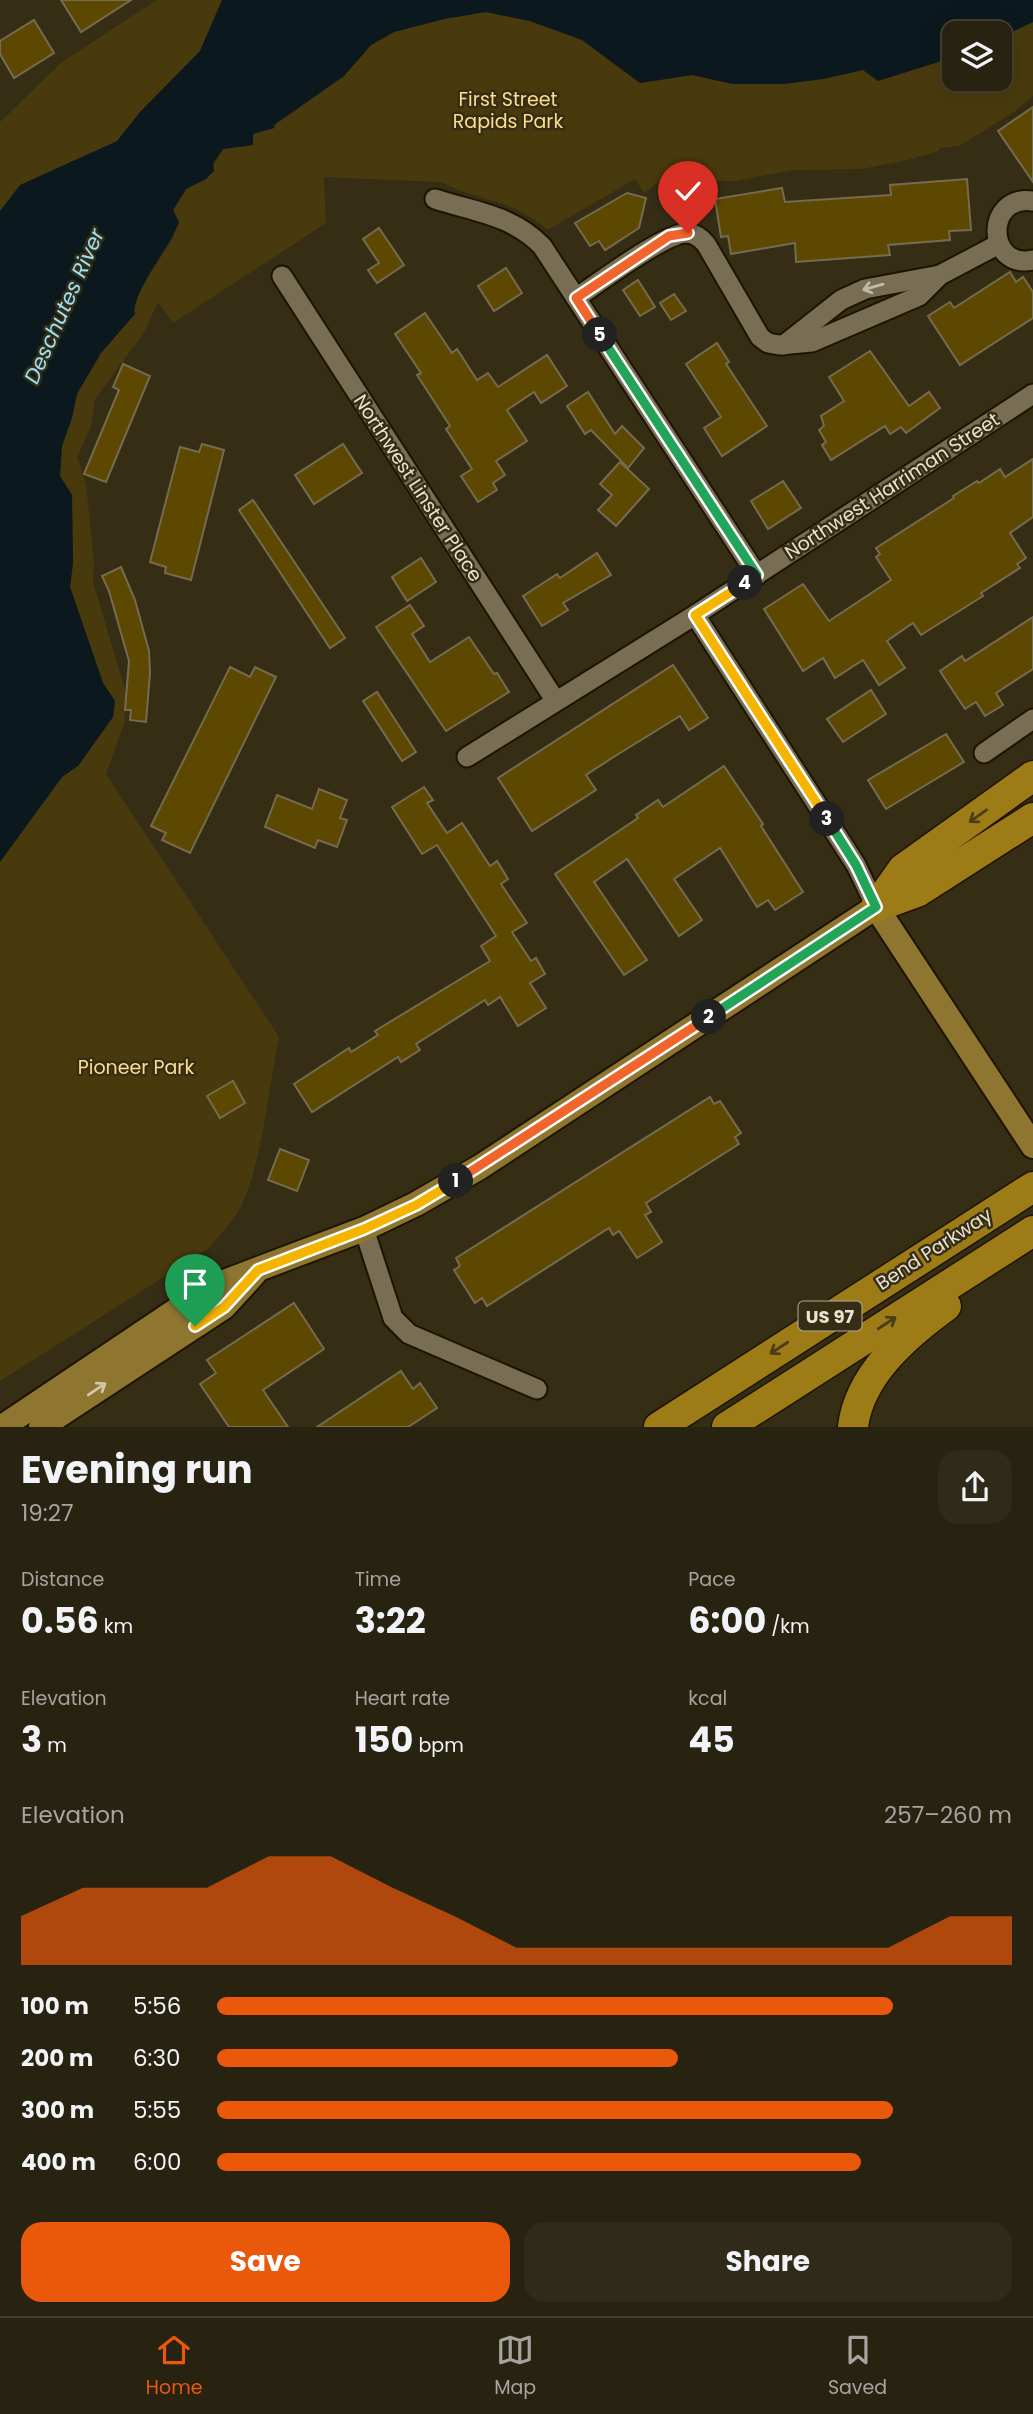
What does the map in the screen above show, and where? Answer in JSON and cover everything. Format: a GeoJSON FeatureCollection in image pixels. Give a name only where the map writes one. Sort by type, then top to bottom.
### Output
{"type":"FeatureCollection","features":[{"type":"Feature","properties":{"kind":"highway"},"geometry":{"type":"LineString","coordinates":[[876,907],[903,869],[1033,776]]}},
{"type":"Feature","properties":{"kind":"highway"},"geometry":{"type":"LineString","coordinates":[[876,907],[917,892],[1033,818]]}},
{"type":"Feature","properties":{"kind":"highway","name":"Bend Parkway"},"geometry":{"type":"LineString","coordinates":[[659,1427],[1033,1187]]}},
{"type":"Feature","properties":{"kind":"highway"},"geometry":{"type":"LineString","coordinates":[[853,1427],[871,1379],[894,1349],[972,1285],[1023,1237]]}},
{"type":"Feature","properties":{"kind":"highway","name":"Bend Parkway"},"geometry":{"type":"LineString","coordinates":[[727,1427],[1023,1237]]}},
{"type":"Feature","properties":{"kind":"main road"},"geometry":{"type":"LineString","coordinates":[[2,1427],[211,1287],[364,1229],[416,1205],[480,1167],[876,907],[1033,1146]]}},
{"type":"Feature","properties":{"kind":"main road"},"geometry":{"type":"LineString","coordinates":[[41,1427],[224,1307],[258,1270]]}},
{"type":"Feature","properties":{"kind":"main road"},"geometry":{"type":"LineString","coordinates":[[139,1362],[139,1349],[173,1325],[189,1303]]}},
{"type":"Feature","properties":{"kind":"street"},"geometry":{"type":"LineString","coordinates":[[435,200],[510,220],[528,231],[542,246],[757,575]]}},
{"type":"Feature","properties":{"kind":"street"},"geometry":{"type":"LineString","coordinates":[[1033,201],[1013,203],[998,221],[996,233],[1006,254],[1016,260],[1033,260]]}},
{"type":"Feature","properties":{"kind":"street"},"geometry":{"type":"LineString","coordinates":[[576,298],[669,236],[688,233],[699,236],[706,244],[760,337],[768,344],[784,345],[811,342],[919,296],[940,275]]}},
{"type":"Feature","properties":{"kind":"street"},"geometry":{"type":"LineString","coordinates":[[784,345],[841,300],[865,289],[940,275],[999,244]]}},
{"type":"Feature","properties":{"kind":"street","name":"Northwest Linster Place"},"geometry":{"type":"LineString","coordinates":[[282,276],[555,700]]}},
{"type":"Feature","properties":{"kind":"street","name":"Northwest Harriman Street"},"geometry":{"type":"LineString","coordinates":[[467,757],[695,615],[1033,394]]}},
{"type":"Feature","properties":{"kind":"street"},"geometry":{"type":"LineString","coordinates":[[695,615],[856,865],[876,907]]}},
{"type":"Feature","properties":{"kind":"street"},"geometry":{"type":"LineString","coordinates":[[984,753],[1033,719]]}},
{"type":"Feature","properties":{"kind":"street"},"geometry":{"type":"LineString","coordinates":[[364,1229],[393,1318],[409,1334],[537,1389]]}},
{"type":"Feature","properties":{"kind":"green space"},"geometry":{"type":"Polygon","coordinates":[[[157,0],[266,0],[0,281],[0,122],[62,62],[157,0]]]}},
{"type":"Feature","properties":{"kind":"green space"},"geometry":{"type":"Polygon","coordinates":[[[486,12],[530,21],[582,40],[640,83],[692,75],[733,84],[823,79],[863,70],[878,81],[942,61],[942,91],[1012,91],[1012,32],[1033,22],[1033,96],[1014,112],[959,146],[940,148],[936,152],[907,160],[862,169],[793,170],[736,181],[702,181],[682,174],[663,179],[644,193],[635,179],[548,230],[509,206],[441,182],[324,177],[326,223],[173,323],[158,302],[143,334],[95,399],[91,426],[77,457],[86,484],[94,561],[93,582],[127,696],[124,724],[106,774],[279,1037],[254,1168],[241,1206],[226,1229],[208,1249],[0,1381],[0,862],[62,777],[78,766],[113,717],[115,701],[103,683],[70,587],[73,563],[72,495],[60,476],[62,446],[77,394],[101,353],[125,325],[145,281],[174,237],[173,211],[186,189],[206,179],[223,149],[253,145],[253,134],[274,128],[344,76],[371,45],[394,32],[486,12]]]}},
{"type":"Feature","properties":{"kind":"water","name":"Deschutes River"},"geometry":{"type":"Polygon","coordinates":[[[222,0],[1033,0],[1033,22],[1012,32],[1012,21],[942,21],[942,61],[878,81],[863,70],[784,84],[733,84],[692,75],[640,83],[582,40],[530,21],[486,12],[444,19],[394,32],[371,45],[344,76],[275,124],[274,128],[253,134],[253,145],[223,149],[213,163],[214,171],[206,179],[186,189],[173,210],[179,222],[145,282],[135,305],[135,314],[101,353],[77,394],[62,446],[60,476],[72,495],[73,563],[70,587],[103,683],[115,701],[113,717],[78,766],[62,777],[0,862],[0,211],[20,185],[117,141],[140,112],[200,51],[222,0]]]}},
{"type":"Feature","properties":{"kind":"building"},"geometry":{"type":"Polygon","coordinates":[[[61,0],[131,0],[81,32],[61,0]]]}},
{"type":"Feature","properties":{"kind":"building"},"geometry":{"type":"Polygon","coordinates":[[[34,20],[54,53],[14,78],[0,54],[0,41],[34,20]]]}},
{"type":"Feature","properties":{"kind":"building"},"geometry":{"type":"Polygon","coordinates":[[[1033,107],[1033,182],[998,131],[1033,107]]]}},
{"type":"Feature","properties":{"kind":"building"},"geometry":{"type":"Polygon","coordinates":[[[967,179],[971,230],[949,231],[950,240],[888,245],[890,255],[796,262],[795,243],[731,254],[728,236],[721,237],[715,199],[782,188],[785,202],[891,195],[890,185],[967,179]]]}},
{"type":"Feature","properties":{"kind":"building"},"geometry":{"type":"Polygon","coordinates":[[[627,193],[646,198],[639,228],[605,250],[599,241],[590,246],[575,223],[627,193]]]}},
{"type":"Feature","properties":{"kind":"building"},"geometry":{"type":"Polygon","coordinates":[[[379,228],[404,265],[377,283],[368,270],[379,263],[363,239],[379,228]]]}},
{"type":"Feature","properties":{"kind":"building"},"geometry":{"type":"Polygon","coordinates":[[[506,268],[522,293],[494,311],[478,286],[506,268]]]}},
{"type":"Feature","properties":{"kind":"building"},"geometry":{"type":"Polygon","coordinates":[[[1010,272],[1016,282],[1023,277],[1033,292],[1033,318],[960,365],[928,316],[950,302],[954,308],[1010,272]]]}},
{"type":"Feature","properties":{"kind":"building"},"geometry":{"type":"Polygon","coordinates":[[[638,280],[655,307],[640,316],[623,290],[638,280]]]}},
{"type":"Feature","properties":{"kind":"building"},"geometry":{"type":"Polygon","coordinates":[[[674,294],[686,311],[671,320],[660,303],[674,294]]]}},
{"type":"Feature","properties":{"kind":"building"},"geometry":{"type":"Polygon","coordinates":[[[425,313],[452,353],[457,349],[477,380],[488,373],[498,387],[547,355],[567,386],[541,403],[534,392],[507,410],[527,441],[496,461],[505,475],[493,483],[497,490],[478,502],[461,476],[472,469],[446,429],[450,426],[417,375],[421,373],[395,334],[425,313]]]}},
{"type":"Feature","properties":{"kind":"building"},"geometry":{"type":"Polygon","coordinates":[[[717,343],[729,362],[726,364],[767,426],[722,456],[704,428],[721,417],[686,364],[717,343]]]}},
{"type":"Feature","properties":{"kind":"building"},"geometry":{"type":"Polygon","coordinates":[[[870,351],[909,406],[929,392],[940,408],[906,433],[901,427],[890,434],[885,426],[831,460],[822,445],[826,442],[819,430],[824,426],[821,416],[844,401],[829,377],[870,351]]]}},
{"type":"Feature","properties":{"kind":"building"},"geometry":{"type":"Polygon","coordinates":[[[123,364],[150,376],[106,482],[84,474],[119,390],[113,387],[123,364]]]}},
{"type":"Feature","properties":{"kind":"building"},"geometry":{"type":"Polygon","coordinates":[[[588,392],[615,434],[622,426],[644,448],[628,468],[591,430],[585,434],[567,406],[588,392]]]}},
{"type":"Feature","properties":{"kind":"building"},"geometry":{"type":"Polygon","coordinates":[[[202,444],[224,450],[191,580],[165,573],[166,567],[150,562],[180,447],[199,452],[202,444]]]}},
{"type":"Feature","properties":{"kind":"building"},"geometry":{"type":"Polygon","coordinates":[[[343,444],[362,473],[314,504],[295,475],[343,444]]]}},
{"type":"Feature","properties":{"kind":"building"},"geometry":{"type":"Polygon","coordinates":[[[1033,459],[1033,517],[1010,533],[1026,558],[1017,564],[1020,568],[981,593],[983,596],[921,635],[913,623],[887,641],[905,668],[879,685],[863,660],[835,678],[823,658],[803,671],[764,609],[803,584],[829,621],[891,580],[876,557],[880,554],[876,548],[977,481],[979,483],[1000,469],[1005,477],[1033,459]]]}},
{"type":"Feature","properties":{"kind":"building"},"geometry":{"type":"Polygon","coordinates":[[[620,462],[649,489],[616,526],[598,510],[612,495],[600,484],[620,462]]]}},
{"type":"Feature","properties":{"kind":"building"},"geometry":{"type":"Polygon","coordinates":[[[783,481],[801,508],[768,529],[751,501],[783,481]]]}},
{"type":"Feature","properties":{"kind":"building"},"geometry":{"type":"Polygon","coordinates":[[[253,500],[345,638],[330,648],[239,510],[253,500]]]}},
{"type":"Feature","properties":{"kind":"building"},"geometry":{"type":"Polygon","coordinates":[[[597,553],[611,575],[563,603],[568,610],[542,626],[523,596],[557,574],[560,578],[597,553]]]}},
{"type":"Feature","properties":{"kind":"building"},"geometry":{"type":"Polygon","coordinates":[[[421,558],[436,582],[407,601],[392,577],[421,558]]]}},
{"type":"Feature","properties":{"kind":"building"},"geometry":{"type":"Polygon","coordinates":[[[121,567],[135,600],[149,651],[146,722],[130,720],[131,710],[125,710],[129,661],[109,591],[102,576],[121,567]]]}},
{"type":"Feature","properties":{"kind":"building"},"geometry":{"type":"Polygon","coordinates":[[[410,605],[424,626],[412,634],[430,662],[469,637],[509,692],[446,731],[376,627],[410,605]]]}},
{"type":"Feature","properties":{"kind":"building"},"geometry":{"type":"Polygon","coordinates":[[[1033,617],[1033,669],[996,693],[1003,705],[985,716],[976,702],[965,709],[940,671],[962,656],[965,661],[1033,617]]]}},
{"type":"Feature","properties":{"kind":"building"},"geometry":{"type":"Polygon","coordinates":[[[673,665],[708,718],[689,730],[680,716],[612,758],[586,775],[596,790],[532,831],[498,778],[673,665]]]}},
{"type":"Feature","properties":{"kind":"building"},"geometry":{"type":"Polygon","coordinates":[[[230,667],[250,677],[255,667],[276,677],[190,853],[162,840],[166,833],[151,826],[230,667]]]}},
{"type":"Feature","properties":{"kind":"building"},"geometry":{"type":"Polygon","coordinates":[[[871,690],[886,714],[843,742],[827,719],[871,690]]]}},
{"type":"Feature","properties":{"kind":"building"},"geometry":{"type":"Polygon","coordinates":[[[377,692],[416,752],[402,761],[363,701],[377,692]]]}},
{"type":"Feature","properties":{"kind":"building"},"geometry":{"type":"Polygon","coordinates":[[[946,734],[964,762],[886,809],[868,780],[946,734]]]}},
{"type":"Feature","properties":{"kind":"building"},"geometry":{"type":"Polygon","coordinates":[[[724,766],[763,824],[761,826],[803,892],[775,910],[768,900],[757,907],[720,848],[674,879],[702,920],[679,936],[627,859],[594,882],[647,960],[624,975],[555,874],[638,818],[636,815],[658,800],[663,807],[724,766]]]}},
{"type":"Feature","properties":{"kind":"building"},"geometry":{"type":"Polygon","coordinates":[[[424,787],[433,800],[427,803],[447,833],[462,823],[490,866],[497,861],[508,879],[501,884],[527,923],[512,932],[531,961],[536,958],[545,974],[530,983],[546,1008],[518,1026],[500,997],[488,1005],[485,1000],[416,1044],[420,1050],[401,1062],[398,1057],[312,1112],[294,1084],[349,1048],[351,1052],[378,1035],[375,1031],[490,961],[481,946],[496,936],[437,845],[422,854],[392,807],[424,787]]]}},
{"type":"Feature","properties":{"kind":"building"},"geometry":{"type":"Polygon","coordinates":[[[319,789],[347,800],[340,818],[347,820],[337,847],[318,840],[315,848],[265,827],[277,795],[312,809],[319,789]]]}},
{"type":"Feature","properties":{"kind":"building"},"geometry":{"type":"Polygon","coordinates":[[[233,1081],[245,1103],[220,1118],[207,1096],[233,1081]]]}},
{"type":"Feature","properties":{"kind":"building"},"geometry":{"type":"Polygon","coordinates":[[[710,1097],[714,1104],[720,1101],[741,1133],[735,1137],[739,1144],[646,1203],[651,1212],[645,1215],[662,1242],[637,1258],[619,1231],[613,1235],[609,1228],[487,1306],[482,1298],[475,1303],[454,1270],[460,1266],[456,1258],[710,1097]]]}},
{"type":"Feature","properties":{"kind":"building"},"geometry":{"type":"Polygon","coordinates":[[[280,1149],[309,1160],[297,1191],[268,1180],[280,1149]]]}},
{"type":"Feature","properties":{"kind":"building"},"geometry":{"type":"Polygon","coordinates":[[[294,1303],[324,1349],[263,1390],[288,1427],[229,1427],[200,1384],[216,1373],[207,1360],[294,1303]]]}},
{"type":"Feature","properties":{"kind":"building"},"geometry":{"type":"Polygon","coordinates":[[[401,1371],[413,1389],[420,1383],[437,1408],[408,1427],[317,1427],[401,1371]]]}},
{"type":"Feature","properties":{"kind":"route"},"geometry":{"type":"LineString","coordinates":[[195,1326],[224,1307],[258,1270],[292,1255],[338,1240],[416,1205],[480,1167],[876,907],[856,865],[695,615],[757,575],[576,298],[669,236],[688,233]]}},
{"type":"Feature","properties":{"kind":"park label","name":"First Street Rapids Park"},"geometry":{"type":"Point","coordinates":[508,110]}},
{"type":"Feature","properties":{"kind":"park label","name":"Pioneer Park"},"geometry":{"type":"Point","coordinates":[136,1067]}}]}
